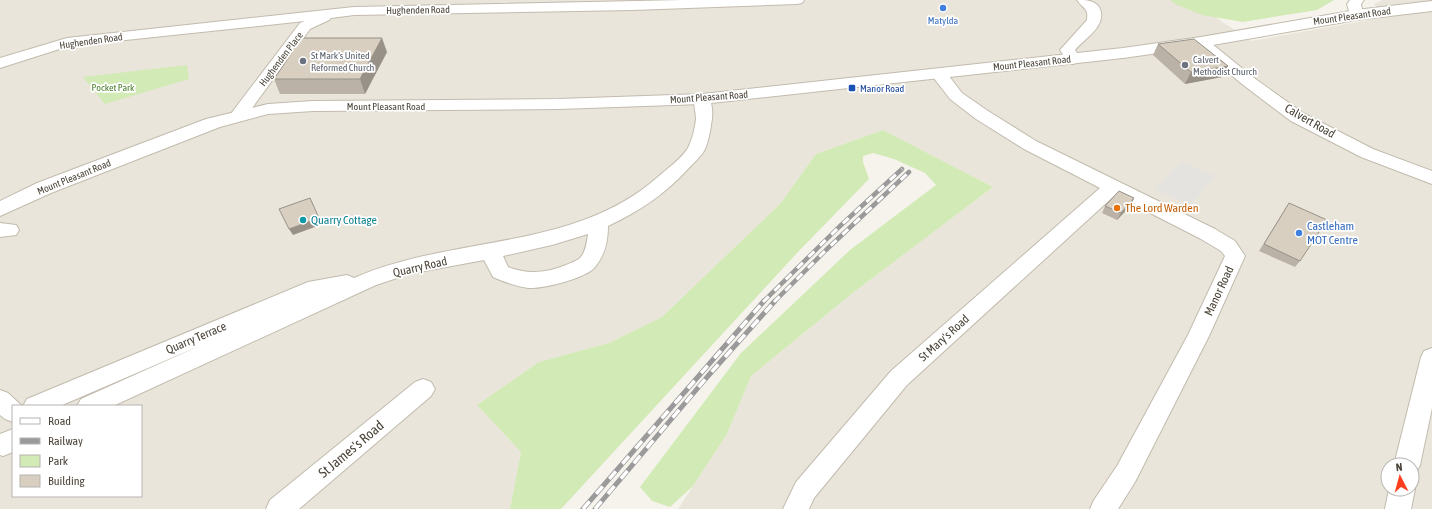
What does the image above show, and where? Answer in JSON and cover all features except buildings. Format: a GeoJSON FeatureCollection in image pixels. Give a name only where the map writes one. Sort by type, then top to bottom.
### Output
{"type":"FeatureCollection","features":[{"type":"Feature","properties":{"kind":"street","name":"Hughenden Road"},"geometry":{"type":"LineString","coordinates":[[0,63],[67,42],[354,11],[539,8],[797,0]]}},
{"type":"Feature","properties":{"kind":"street"},"geometry":{"type":"LineString","coordinates":[[1073,59],[1067,50],[1072,43],[1091,28],[1095,18],[1093,10],[1084,0]]}},
{"type":"Feature","properties":{"kind":"street","name":"Mount Pleasant Road"},"geometry":{"type":"LineString","coordinates":[[0,209],[44,188],[213,122],[238,115],[290,106],[559,104],[702,99],[1073,59],[1201,42],[1357,7],[1432,6]]}},
{"type":"Feature","properties":{"kind":"street","name":"Hughenden Place"},"geometry":{"type":"LineString","coordinates":[[238,115],[305,26],[332,14]]}},
{"type":"Feature","properties":{"kind":"street","name":"Hughenden Road"},"geometry":{"type":"LineString","coordinates":[[279,20],[301,22],[305,26]]}},
{"type":"Feature","properties":{"kind":"street","name":"Calvert Road"},"geometry":{"type":"LineString","coordinates":[[1201,42],[1248,81],[1297,117],[1367,153],[1432,178]]}},
{"type":"Feature","properties":{"kind":"street","name":"Manor Road"},"geometry":{"type":"LineString","coordinates":[[939,74],[956,96],[982,115],[1030,145],[1208,234],[1228,246],[1236,256],[1198,336],[1126,474],[1103,509]]}},
{"type":"Feature","properties":{"kind":"street","name":"Quarry Road"},"geometry":{"type":"LineString","coordinates":[[90,405],[299,313],[360,283],[409,267],[491,252],[540,241],[598,223],[632,207],[666,183],[695,150],[705,117],[702,99]]}},
{"type":"Feature","properties":{"kind":"street","name":"St Mary's Road"},"geometry":{"type":"LineString","coordinates":[[796,509],[805,490],[899,378],[1086,212],[1113,186]]}},
{"type":"Feature","properties":{"kind":"street"},"geometry":{"type":"LineString","coordinates":[[491,252],[500,272],[516,279],[533,281],[562,276],[588,263],[598,242],[598,223]]}},
{"type":"Feature","properties":{"kind":"street","name":"Quarry Terrace"},"geometry":{"type":"LineString","coordinates":[[37,405],[315,288],[342,283],[360,283]]}},
{"type":"Feature","properties":{"kind":"street"},"geometry":{"type":"LineString","coordinates":[[1410,457],[1432,357]]}},
{"type":"Feature","properties":{"kind":"street","name":"St James's Road"},"geometry":{"type":"LineString","coordinates":[[279,509],[423,389]]}},
{"type":"Feature","properties":{"kind":"street"},"geometry":{"type":"LineString","coordinates":[[0,400],[12,411]]}},
{"type":"Feature","properties":{"kind":"street"},"geometry":{"type":"LineString","coordinates":[[1398,509],[1400,497]]}},
{"type":"Feature","properties":{"kind":"shaded area"},"geometry":{"type":"Polygon","coordinates":[[[0,0],[1190,0],[1251,41],[1386,17],[1374,4],[1383,0],[1432,0],[1432,509],[678,509],[727,434],[751,376],[854,292],[993,187],[883,130],[816,154],[780,204],[662,317],[609,343],[539,362],[477,405],[521,452],[510,509],[0,509],[0,0]]]}},
{"type":"Feature","properties":{"kind":"shaded area"},"geometry":{"type":"Polygon","coordinates":[[[1181,161],[1215,176],[1190,206],[1155,189],[1181,161]]]}},
{"type":"Feature","properties":{"kind":"green space"},"geometry":{"type":"Polygon","coordinates":[[[1170,0],[1334,0],[1317,10],[1243,22],[1202,15],[1177,5],[1170,0]]]}},
{"type":"Feature","properties":{"kind":"green space","name":"Pocket Park"},"geometry":{"type":"Polygon","coordinates":[[[187,65],[189,79],[105,104],[83,77],[187,65]]]}},
{"type":"Feature","properties":{"kind":"green space"},"geometry":{"type":"Polygon","coordinates":[[[883,130],[993,187],[854,292],[751,376],[727,434],[693,486],[670,507],[652,501],[640,487],[741,353],[850,250],[936,185],[925,173],[894,159],[873,153],[863,156],[863,162],[869,179],[798,252],[561,509],[510,509],[521,452],[477,405],[539,362],[609,343],[662,317],[780,204],[816,154],[883,130]]]}},
{"type":"Feature","properties":{"kind":"railway"},"geometry":{"type":"LineString","coordinates":[[764,301],[839,227],[902,169]]}},
{"type":"Feature","properties":{"kind":"railway"},"geometry":{"type":"LineString","coordinates":[[775,301],[826,250],[909,172]]}},
{"type":"Feature","properties":{"kind":"railway"},"geometry":{"type":"LineString","coordinates":[[583,509],[764,301]]}},
{"type":"Feature","properties":{"kind":"railway"},"geometry":{"type":"LineString","coordinates":[[595,509],[708,376],[775,301]]}},
{"type":"Feature","properties":{"kind":"place","name":"Matylda"},"geometry":{"type":"Point","coordinates":[943,8]}},
{"type":"Feature","properties":{"kind":"place","name":"St Mark's United Reformed Church"},"geometry":{"type":"Point","coordinates":[303,61]}},
{"type":"Feature","properties":{"kind":"place","name":"Calvert Methodist Church"},"geometry":{"type":"Point","coordinates":[1185,65]}},
{"type":"Feature","properties":{"kind":"place","name":"Manor Road"},"geometry":{"type":"Point","coordinates":[852,88]}},
{"type":"Feature","properties":{"kind":"place","name":"The Lord Warden"},"geometry":{"type":"Point","coordinates":[1117,208]}},
{"type":"Feature","properties":{"kind":"place","name":"Quarry Cottage"},"geometry":{"type":"Point","coordinates":[303,220]}},
{"type":"Feature","properties":{"kind":"place","name":"Castleham MOT Centre"},"geometry":{"type":"Point","coordinates":[1299,233]}}]}
